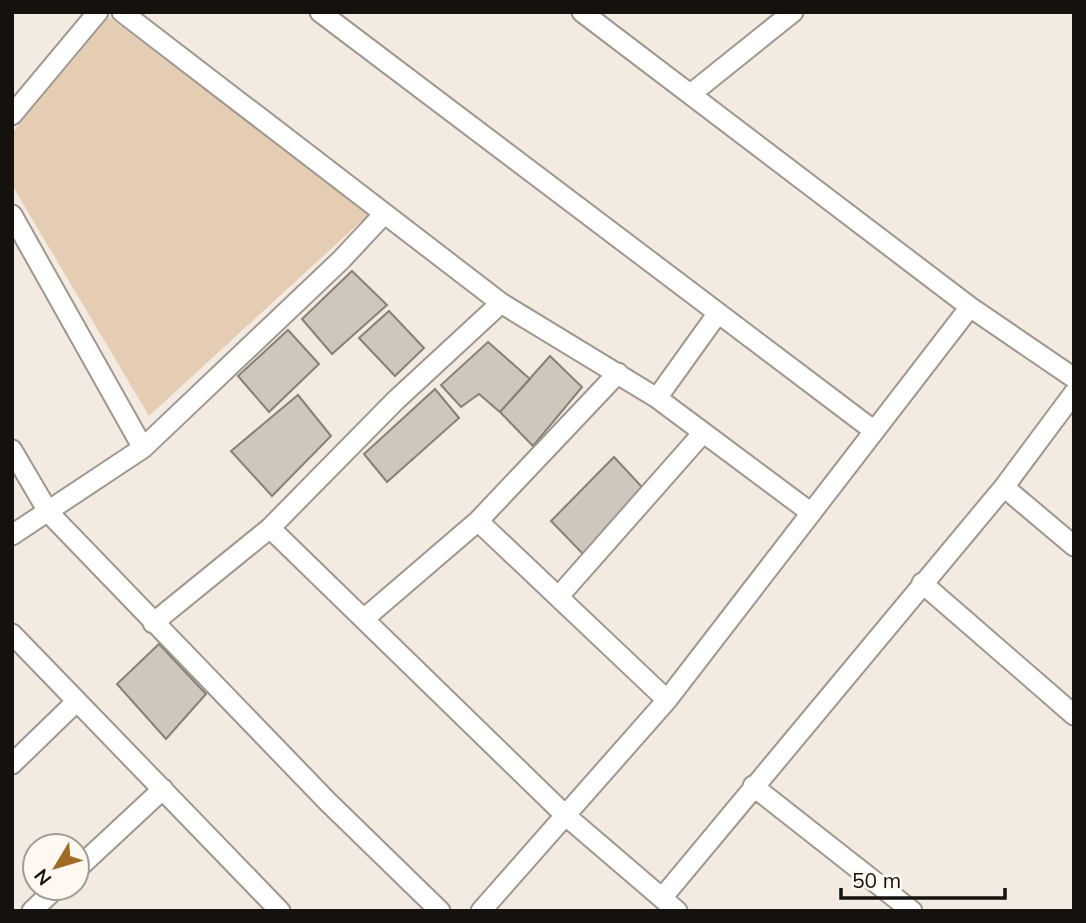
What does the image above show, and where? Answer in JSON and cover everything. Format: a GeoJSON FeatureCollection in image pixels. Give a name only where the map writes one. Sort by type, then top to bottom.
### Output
{"type":"FeatureCollection","features":[{"type":"Feature","properties":{"kind":"street"},"geometry":{"type":"LineString","coordinates":[[12,116],[98,12]]}},
{"type":"Feature","properties":{"kind":"street"},"geometry":{"type":"LineString","coordinates":[[122,12],[501,303],[657,398],[810,512]]}},
{"type":"Feature","properties":{"kind":"street"},"geometry":{"type":"LineString","coordinates":[[320,12],[873,430]]}},
{"type":"Feature","properties":{"kind":"street"},"geometry":{"type":"LineString","coordinates":[[582,12],[970,307],[1074,377]]}},
{"type":"Feature","properties":{"kind":"street"},"geometry":{"type":"LineString","coordinates":[[692,93],[793,12]]}},
{"type":"Feature","properties":{"kind":"street"},"geometry":{"type":"LineString","coordinates":[[12,535],[49,513],[143,448],[341,260],[384,214]]}},
{"type":"Feature","properties":{"kind":"street"},"geometry":{"type":"LineString","coordinates":[[12,215],[143,448]]}},
{"type":"Feature","properties":{"kind":"street"},"geometry":{"type":"LineString","coordinates":[[153,623],[270,528],[395,401],[501,303]]}},
{"type":"Feature","properties":{"kind":"street"},"geometry":{"type":"LineString","coordinates":[[481,911],[667,700],[970,307]]}},
{"type":"Feature","properties":{"kind":"street"},"geometry":{"type":"LineString","coordinates":[[657,398],[718,313]]}},
{"type":"Feature","properties":{"kind":"street"},"geometry":{"type":"LineString","coordinates":[[365,618],[478,521],[618,373]]}},
{"type":"Feature","properties":{"kind":"street"},"geometry":{"type":"LineString","coordinates":[[270,528],[565,815],[669,904],[753,786],[1004,487],[1074,393]]}},
{"type":"Feature","properties":{"kind":"street"},"geometry":{"type":"LineString","coordinates":[[559,596],[702,434]]}},
{"type":"Feature","properties":{"kind":"street"},"geometry":{"type":"LineString","coordinates":[[12,450],[49,513],[153,623],[440,911]]}},
{"type":"Feature","properties":{"kind":"street"},"geometry":{"type":"LineString","coordinates":[[1004,487],[1074,546]]}},
{"type":"Feature","properties":{"kind":"street"},"geometry":{"type":"LineString","coordinates":[[478,521],[667,700]]}},
{"type":"Feature","properties":{"kind":"street"},"geometry":{"type":"LineString","coordinates":[[922,583],[1074,715]]}},
{"type":"Feature","properties":{"kind":"street"},"geometry":{"type":"LineString","coordinates":[[12,634],[163,789],[268,907]]}},
{"type":"Feature","properties":{"kind":"street"},"geometry":{"type":"LineString","coordinates":[[12,764],[77,701]]}},
{"type":"Feature","properties":{"kind":"street"},"geometry":{"type":"LineString","coordinates":[[753,786],[912,911]]}},
{"type":"Feature","properties":{"kind":"street"},"geometry":{"type":"LineString","coordinates":[[91,856],[163,789]]}},
{"type":"Feature","properties":{"kind":"shaded area"},"geometry":{"type":"Polygon","coordinates":[[[109,17],[369,214],[149,416],[12,185],[12,133],[109,17]]]}},
{"type":"Feature","properties":{"kind":"building"},"geometry":{"type":"Polygon","coordinates":[[[352,271],[387,305],[332,354],[302,319],[352,271]]]}},
{"type":"Feature","properties":{"kind":"building"},"geometry":{"type":"Polygon","coordinates":[[[389,311],[424,348],[395,376],[359,338],[389,311]]]}},
{"type":"Feature","properties":{"kind":"building"},"geometry":{"type":"Polygon","coordinates":[[[288,330],[319,364],[269,412],[238,376],[288,330]]]}},
{"type":"Feature","properties":{"kind":"building"},"geometry":{"type":"Polygon","coordinates":[[[488,342],[530,379],[500,412],[479,394],[461,407],[441,385],[488,342]]]}},
{"type":"Feature","properties":{"kind":"building"},"geometry":{"type":"Polygon","coordinates":[[[550,356],[582,387],[533,446],[500,412],[550,356]]]}},
{"type":"Feature","properties":{"kind":"building"},"geometry":{"type":"Polygon","coordinates":[[[435,389],[459,418],[387,482],[364,454],[435,389]]]}},
{"type":"Feature","properties":{"kind":"building"},"geometry":{"type":"Polygon","coordinates":[[[298,395],[331,436],[272,496],[231,451],[298,395]]]}},
{"type":"Feature","properties":{"kind":"building"},"geometry":{"type":"Polygon","coordinates":[[[614,457],[642,487],[584,555],[551,521],[614,457]]]}},
{"type":"Feature","properties":{"kind":"building"},"geometry":{"type":"Polygon","coordinates":[[[159,644],[206,694],[166,739],[117,684],[159,644]]]}}]}
